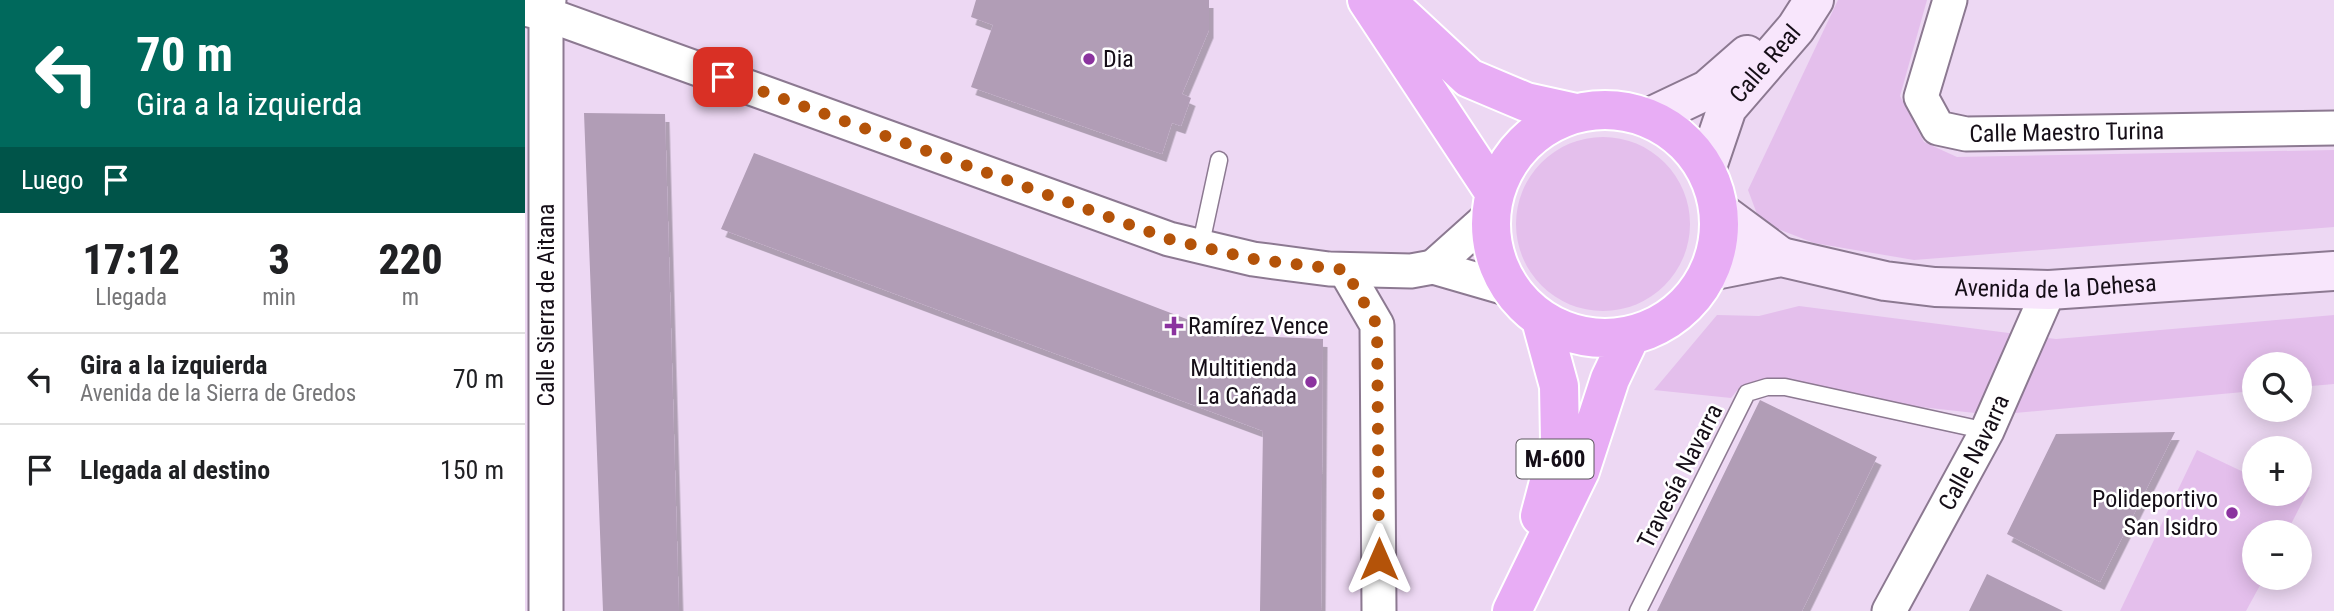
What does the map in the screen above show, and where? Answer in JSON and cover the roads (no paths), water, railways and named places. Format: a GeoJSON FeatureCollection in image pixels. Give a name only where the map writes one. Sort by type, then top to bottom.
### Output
{"type":"FeatureCollection","features":[{"type":"Feature","properties":{"kind":"highway"},"geometry":{"type":"LineString","coordinates":[[1367,0],[1492,204]]}},
{"type":"Feature","properties":{"kind":"highway"},"geometry":{"type":"LineString","coordinates":[[1385,0],[1469,78],[1526,102],[1576,113]]}},
{"type":"Feature","properties":{"kind":"highway"},"geometry":{"type":"LineString","coordinates":[[1624,111],[1648,118],[1681,139],[1706,170],[1714,190],[1719,211],[1719,242],[1710,271],[1691,301],[1664,323],[1630,337],[1584,338],[1541,320],[1509,289],[1493,254],[1492,204],[1506,164],[1524,141],[1548,124],[1576,113],[1624,111]]}},
{"type":"Feature","properties":{"kind":"highway","name":"M-600"},"geometry":{"type":"LineString","coordinates":[[1516,603],[1560,440],[1559,386],[1541,320]]}},
{"type":"Feature","properties":{"kind":"highway","name":"M-600"},"geometry":{"type":"LineString","coordinates":[[1516,603],[1580,471],[1610,379],[1630,337]]}},
{"type":"Feature","properties":{"kind":"street","name":"Calle Real"},"geometry":{"type":"LineString","coordinates":[[1648,118],[1707,90],[1749,54],[1788,0]]}},
{"type":"Feature","properties":{"kind":"street","name":"Calle Real"},"geometry":{"type":"LineString","coordinates":[[1706,170],[1727,108],[1796,28],[1814,0]]}},
{"type":"Feature","properties":{"kind":"street","name":"Calle Maestro Turina"},"geometry":{"type":"LineString","coordinates":[[1950,0],[1921,97],[1938,128],[1966,134],[2334,128]]}},
{"type":"Feature","properties":{"kind":"street"},"geometry":{"type":"LineString","coordinates":[[540,8],[1169,239],[1200,248],[1253,259],[1345,270],[1422,269],[1509,289]]}},
{"type":"Feature","properties":{"kind":"street","name":"Calle Sierra de Aitana"},"geometry":{"type":"LineString","coordinates":[[540,8],[546,611]]}},
{"type":"Feature","properties":{"kind":"street"},"geometry":{"type":"LineString","coordinates":[[1379,611],[1377,325],[1392,298],[1492,204]]}},
{"type":"Feature","properties":{"kind":"street","name":"Avenida de la Dehesa"},"geometry":{"type":"LineString","coordinates":[[1719,211],[1781,257]]}},
{"type":"Feature","properties":{"kind":"street","name":"Avenida de la Dehesa"},"geometry":{"type":"LineString","coordinates":[[1710,271],[1781,257],[1897,283],[1935,287],[2049,290],[2334,271]]}},
{"type":"Feature","properties":{"kind":"street"},"geometry":{"type":"LineString","coordinates":[[1345,270],[1377,325]]}},
{"type":"Feature","properties":{"kind":"street","name":"Calle Navarra"},"geometry":{"type":"LineString","coordinates":[[1889,611],[1987,431],[2049,290]]}},
{"type":"Feature","properties":{"kind":"lane"},"geometry":{"type":"LineString","coordinates":[[1200,248],[1219,160]]}},
{"type":"Feature","properties":{"kind":"lane","name":"Travesía Navarra"},"geometry":{"type":"LineString","coordinates":[[1638,611],[1748,393],[1767,387],[1785,387],[1987,431]]}},
{"type":"Feature","properties":{"kind":"place","name":"Dia"},"geometry":{"type":"Point","coordinates":[1089,59]}},
{"type":"Feature","properties":{"kind":"place","name":"Ramírez Vence"},"geometry":{"type":"Point","coordinates":[1174,326]}},
{"type":"Feature","properties":{"kind":"place","name":"Multitienda La Cañada"},"geometry":{"type":"Point","coordinates":[1311,382]}},
{"type":"Feature","properties":{"kind":"place","name":"Polideportivo San Isidro"},"geometry":{"type":"Point","coordinates":[2232,513]}}]}
